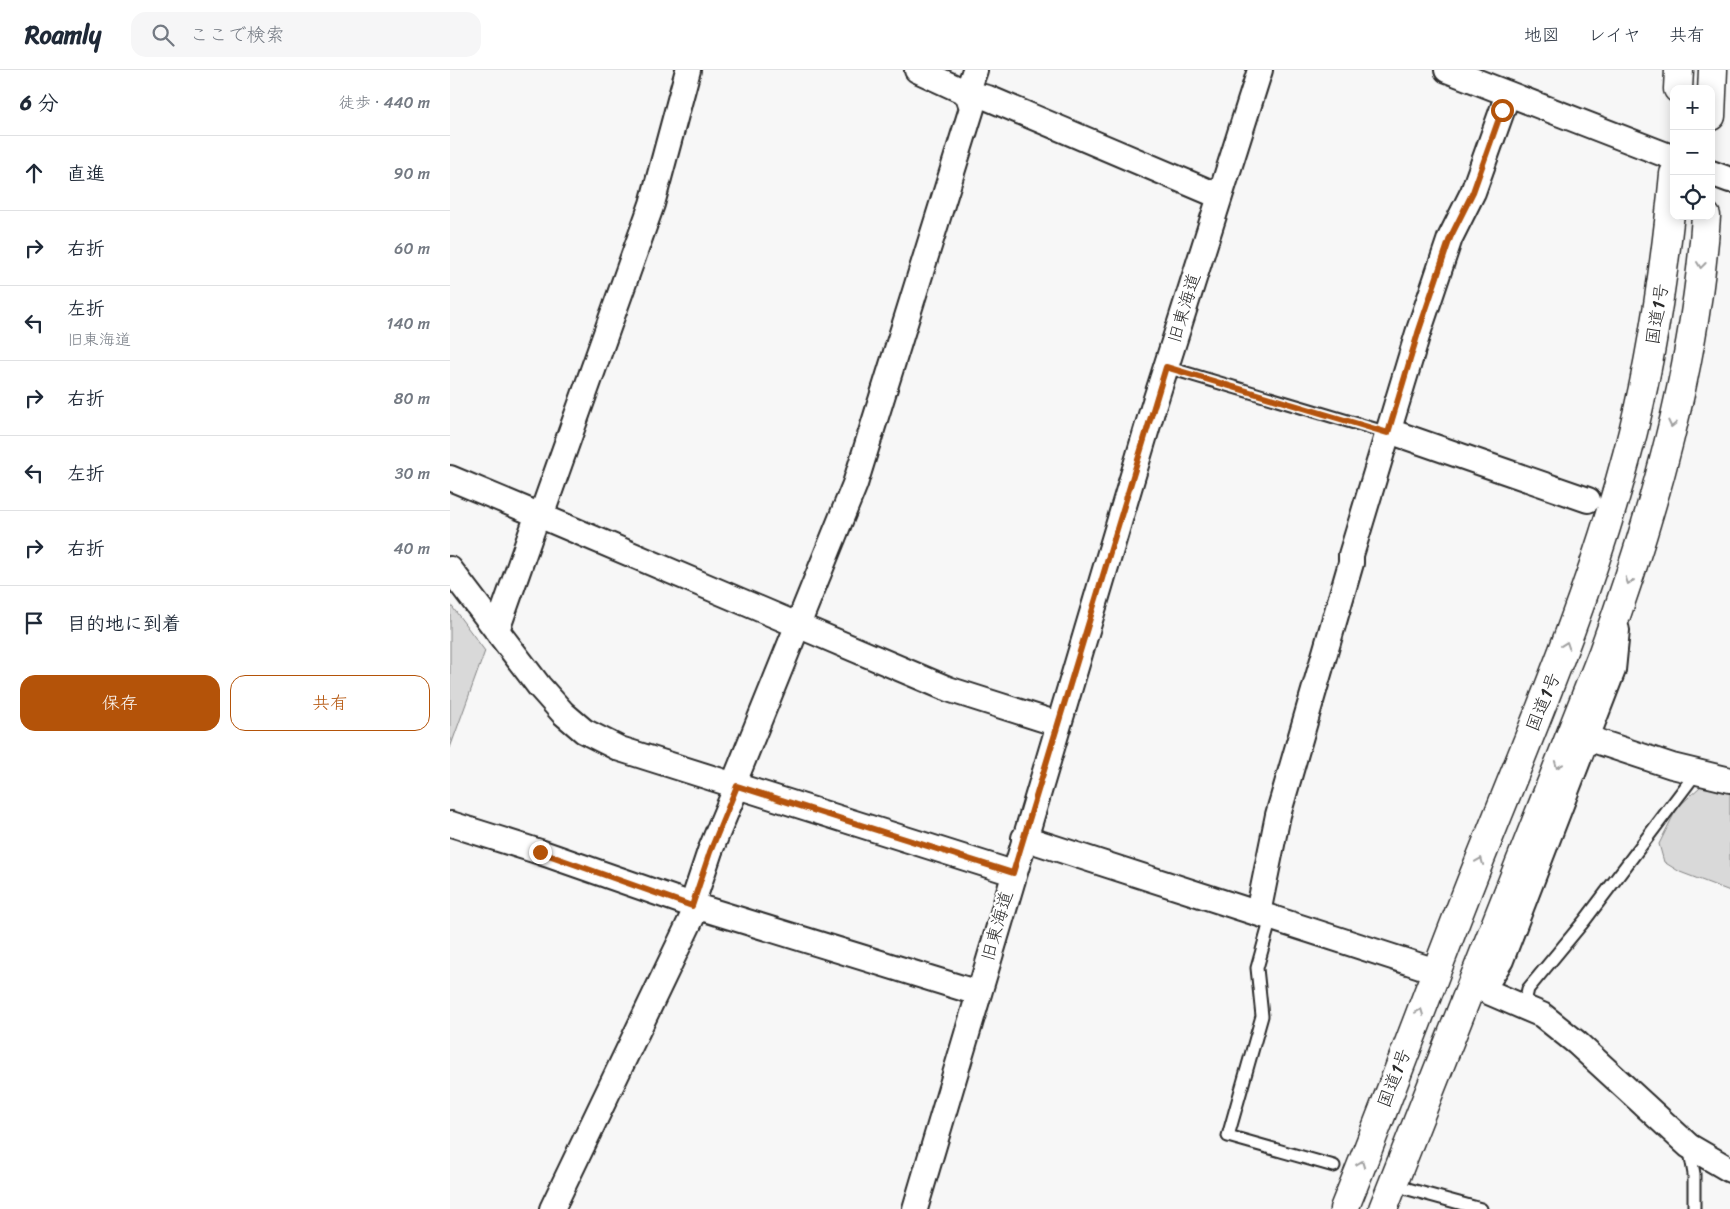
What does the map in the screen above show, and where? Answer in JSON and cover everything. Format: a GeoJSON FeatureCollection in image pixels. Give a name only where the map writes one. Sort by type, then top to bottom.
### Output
{"type":"FeatureCollection","features":[{"type":"Feature","properties":{"kind":"highway"},"geometry":{"type":"LineString","coordinates":[[1678,85],[1679,70]]}},
{"type":"Feature","properties":{"kind":"highway"},"geometry":{"type":"LineString","coordinates":[[1712,85],[1713,70]]}},
{"type":"Feature","properties":{"kind":"highway","name":"国道1号"},"geometry":{"type":"LineString","coordinates":[[1344,1209],[1436,971],[1564,651],[1614,498],[1627,455],[1648,364],[1666,257],[1674,175]]}},
{"type":"Feature","properties":{"kind":"highway","name":"国道1号"},"geometry":{"type":"LineString","coordinates":[[1383,1209],[1477,987],[1620,606],[1640,547],[1682,381],[1696,303],[1706,220]]}},
{"type":"Feature","properties":{"kind":"street"},"geometry":{"type":"LineString","coordinates":[[497,630],[646,221],[688,70]]}},
{"type":"Feature","properties":{"kind":"street"},"geometry":{"type":"LineString","coordinates":[[917,70],[967,93],[988,98],[1219,196]]}},
{"type":"Feature","properties":{"kind":"street"},"geometry":{"type":"LineString","coordinates":[[552,1209],[694,906],[710,852],[735,786],[855,484],[972,108],[967,93],[975,70]]}},
{"type":"Feature","properties":{"kind":"street","name":"旧東海道"},"geometry":{"type":"LineString","coordinates":[[915,1209],[1013,873],[1166,367],[1260,70]]}},
{"type":"Feature","properties":{"kind":"street"},"geometry":{"type":"LineString","coordinates":[[1447,70],[1670,156]]}},
{"type":"Feature","properties":{"kind":"street"},"geometry":{"type":"LineString","coordinates":[[1264,915],[1278,815],[1349,573],[1351,555],[1378,460],[1389,432],[1418,333],[1450,238],[1473,192],[1508,94]]}},
{"type":"Feature","properties":{"kind":"street"},"geometry":{"type":"LineString","coordinates":[[1715,174],[1730,180]]}},
{"type":"Feature","properties":{"kind":"street"},"geometry":{"type":"LineString","coordinates":[[1389,432],[1588,500]]}},
{"type":"Feature","properties":{"kind":"street"},"geometry":{"type":"LineString","coordinates":[[450,478],[948,689],[1058,724]]}},
{"type":"Feature","properties":{"kind":"street"},"geometry":{"type":"LineString","coordinates":[[450,569],[539,686],[563,714],[584,731],[620,749],[1013,873]]}},
{"type":"Feature","properties":{"kind":"street"},"geometry":{"type":"LineString","coordinates":[[1620,606],[1613,670],[1501,960],[1477,987],[1542,1015],[1577,1043],[1689,1146],[1730,1170]]}},
{"type":"Feature","properties":{"kind":"street"},"geometry":{"type":"LineString","coordinates":[[1587,738],[1696,773],[1730,780]]}},
{"type":"Feature","properties":{"kind":"street"},"geometry":{"type":"LineString","coordinates":[[450,824],[540,852],[694,906],[978,993]]}},
{"type":"Feature","properties":{"kind":"street"},"geometry":{"type":"LineString","coordinates":[[1024,838],[1436,971]]}},
{"type":"Feature","properties":{"kind":"lane"},"geometry":{"type":"LineString","coordinates":[[1166,367],[1389,432]]}},
{"type":"Feature","properties":{"kind":"lane"},"geometry":{"type":"LineString","coordinates":[[1524,1006],[1528,989],[1585,920],[1696,773]]}},
{"type":"Feature","properties":{"kind":"lane"},"geometry":{"type":"LineString","coordinates":[[1264,915],[1257,968],[1262,1016],[1228,1136],[1334,1166]]}},
{"type":"Feature","properties":{"kind":"lane"},"geometry":{"type":"LineString","coordinates":[[1689,1146],[1694,1174],[1694,1209]]}},
{"type":"Feature","properties":{"kind":"lane"},"geometry":{"type":"LineString","coordinates":[[1408,1188],[1481,1209]]}},
{"type":"Feature","properties":{"kind":"shaded area"},"geometry":{"type":"Polygon","coordinates":[[[450,604],[485,651],[450,748],[450,604]]]}},
{"type":"Feature","properties":{"kind":"shaded area"},"geometry":{"type":"Polygon","coordinates":[[[1701,786],[1730,792],[1730,891],[1680,872],[1664,862],[1659,844],[1677,808],[1701,786]]]}},
{"type":"Feature","properties":{"kind":"route"},"geometry":{"type":"LineString","coordinates":[[540,852],[692,906],[710,852],[737,786],[1013,873],[1166,367],[1388,433],[1418,333],[1450,238],[1473,192],[1502,110]]}}]}
